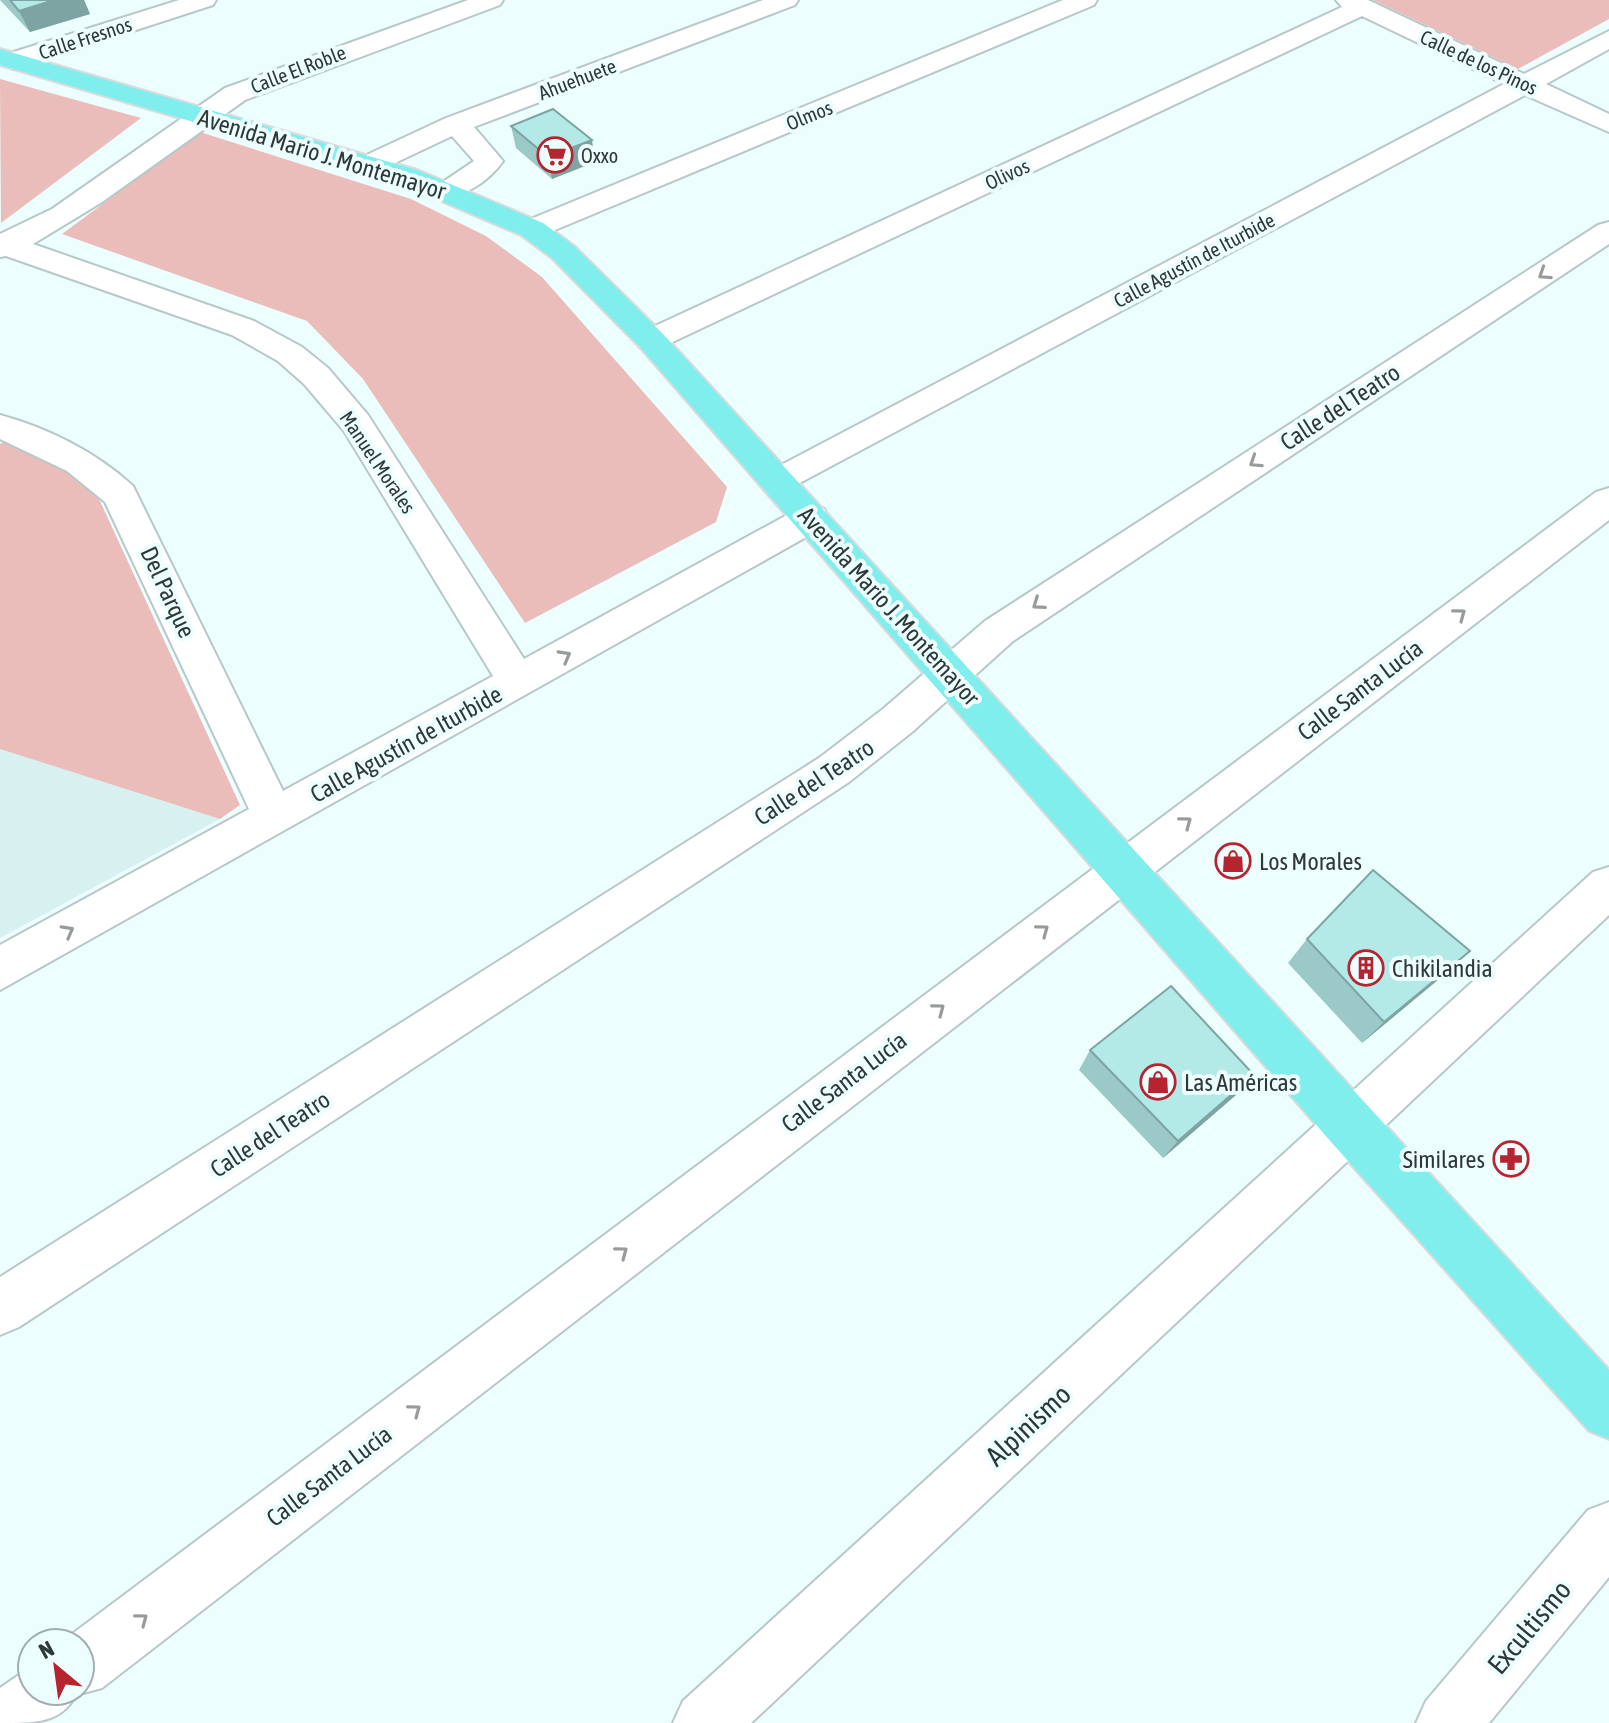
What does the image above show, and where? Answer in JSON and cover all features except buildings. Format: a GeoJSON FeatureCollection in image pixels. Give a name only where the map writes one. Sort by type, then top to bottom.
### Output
{"type":"FeatureCollection","features":[{"type":"Feature","properties":{"kind":"main road","name":"Avenida Mario J. Montemayor"},"geometry":{"type":"LineString","coordinates":[[6,59],[370,164],[446,190],[532,229],[563,252],[651,340],[1350,1126],[1609,1411]]}},
{"type":"Feature","properties":{"kind":"street","name":"Calle Fresnos"},"geometry":{"type":"LineString","coordinates":[[6,59],[204,0]]}},
{"type":"Feature","properties":{"kind":"street","name":"Calle El Roble"},"geometry":{"type":"LineString","coordinates":[[2,245],[51,223],[198,115],[235,94],[277,76],[491,0]]}},
{"type":"Feature","properties":{"kind":"street","name":"Ahuehuete"},"geometry":{"type":"LineString","coordinates":[[370,164],[456,124],[786,0]]}},
{"type":"Feature","properties":{"kind":"street","name":"Olmos"},"geometry":{"type":"LineString","coordinates":[[532,229],[1085,0]]}},
{"type":"Feature","properties":{"kind":"street","name":"Calle de los Pinos"},"geometry":{"type":"LineString","coordinates":[[1355,3],[1609,124]]}},
{"type":"Feature","properties":{"kind":"street","name":"Olivos"},"geometry":{"type":"LineString","coordinates":[[651,340],[1355,3]]}},
{"type":"Feature","properties":{"kind":"street","name":"Calle Agustín de Iturbide"},"geometry":{"type":"LineString","coordinates":[[779,482],[1609,39]]}},
{"type":"Feature","properties":{"kind":"street"},"geometry":{"type":"LineString","coordinates":[[446,190],[483,169],[489,161],[456,124]]}},
{"type":"Feature","properties":{"kind":"street","name":"Calle del Teatro"},"geometry":{"type":"LineString","coordinates":[[0,1308],[834,770],[899,722],[948,673],[1072,581],[1609,231]]}},
{"type":"Feature","properties":{"kind":"street","name":"Manuel Morales"},"geometry":{"type":"LineString","coordinates":[[2,245],[243,328],[290,354],[316,376],[356,423],[518,682]]}},
{"type":"Feature","properties":{"kind":"street","name":"Del Parque"},"geometry":{"type":"LineString","coordinates":[[0,426],[73,457],[97,471],[120,495],[274,817]]}},
{"type":"Feature","properties":{"kind":"street","name":"Calle Santa Lucía"},"geometry":{"type":"LineString","coordinates":[[96,1654],[1609,501]]}},
{"type":"Feature","properties":{"kind":"street","name":"Calle Agustín de Iturbide"},"geometry":{"type":"LineString","coordinates":[[0,969],[811,518]]}},
{"type":"Feature","properties":{"kind":"street","name":"Alpinismo"},"geometry":{"type":"LineString","coordinates":[[705,1723],[1609,886]]}},
{"type":"Feature","properties":{"kind":"street","name":"Excultismo"},"geometry":{"type":"LineString","coordinates":[[1448,1723],[1609,1531]]}},
{"type":"Feature","properties":{"kind":"street"},"geometry":{"type":"LineString","coordinates":[[5,1723],[26,1707]]}},
{"type":"Feature","properties":{"kind":"shaded area"},"geometry":{"type":"Polygon","coordinates":[[[1373,0],[1609,0],[1609,19],[1518,69],[1373,0]]]}},
{"type":"Feature","properties":{"kind":"shaded area"},"geometry":{"type":"Polygon","coordinates":[[[0,79],[141,118],[1,223],[0,79]]]}},
{"type":"Feature","properties":{"kind":"shaded area"},"geometry":{"type":"Polygon","coordinates":[[[200,132],[411,199],[486,236],[542,277],[727,487],[716,522],[525,623],[363,379],[307,321],[62,234],[200,132]]]}},
{"type":"Feature","properties":{"kind":"shaded area"},"geometry":{"type":"Polygon","coordinates":[[[4,442],[69,463],[100,501],[240,805],[220,819],[0,749],[0,444],[4,442]]]}},
{"type":"Feature","properties":{"kind":"shaded area"},"geometry":{"type":"Polygon","coordinates":[[[0,749],[220,819],[0,938],[0,749]]]}},
{"type":"Feature","properties":{"kind":"place","name":"Oxxo"},"geometry":{"type":"Point","coordinates":[555,155]}},
{"type":"Feature","properties":{"kind":"place","name":"Los Morales"},"geometry":{"type":"Point","coordinates":[1233,861]}},
{"type":"Feature","properties":{"kind":"place","name":"Chikilandia"},"geometry":{"type":"Point","coordinates":[1366,968]}},
{"type":"Feature","properties":{"kind":"place","name":"Las Américas"},"geometry":{"type":"Point","coordinates":[1158,1082]}},
{"type":"Feature","properties":{"kind":"place","name":"Similares"},"geometry":{"type":"Point","coordinates":[1511,1159]}}]}
